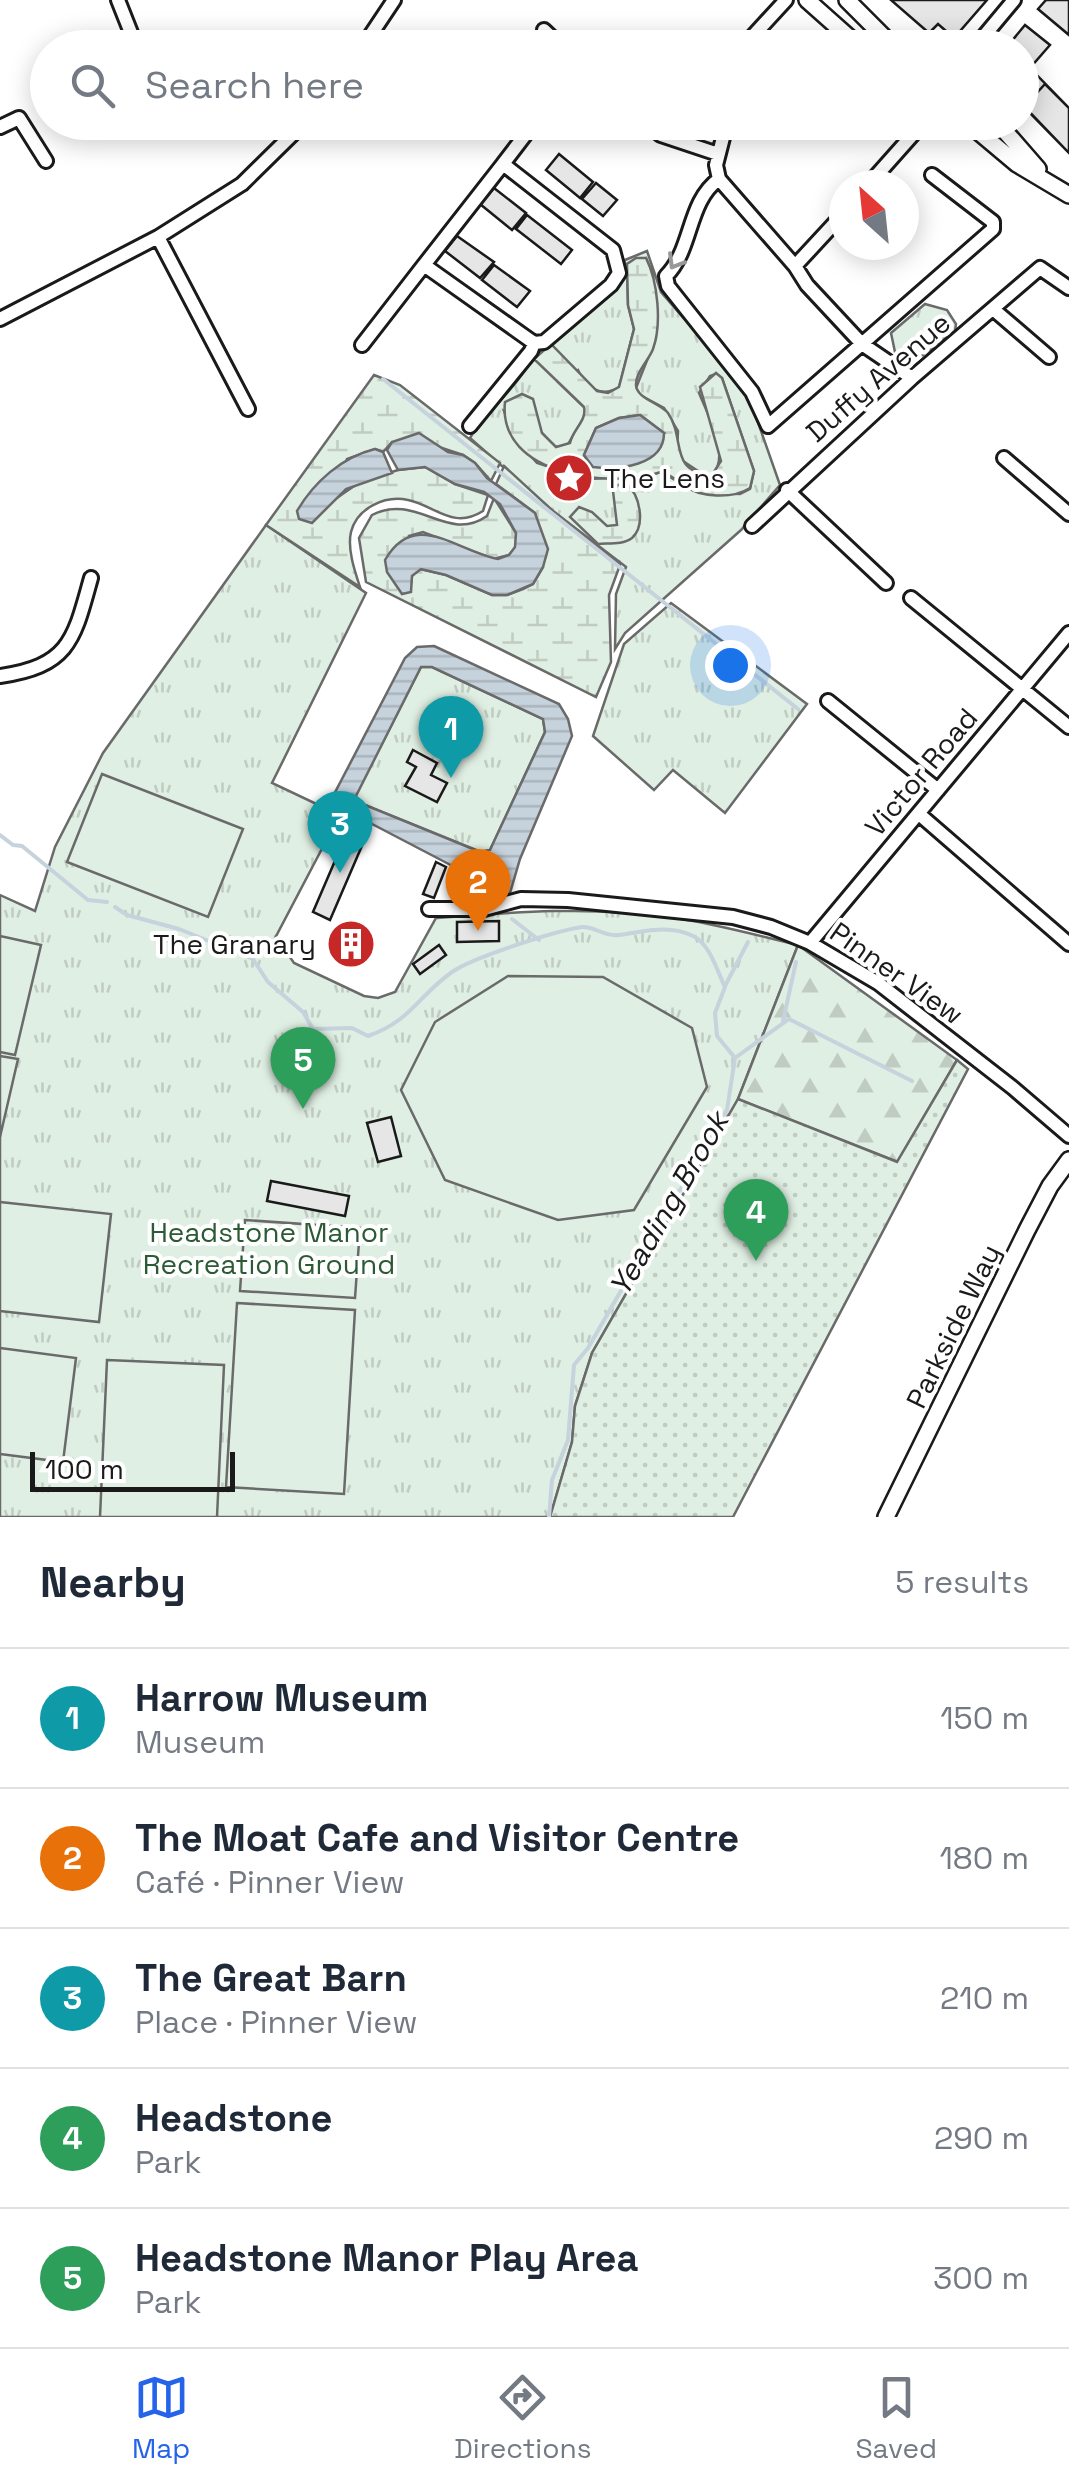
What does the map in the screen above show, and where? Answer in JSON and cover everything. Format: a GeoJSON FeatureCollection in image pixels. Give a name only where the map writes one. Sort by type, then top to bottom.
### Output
{"type":"FeatureCollection","features":[{"type":"Feature","properties":{"kind":"street"},"geometry":{"type":"LineString","coordinates":[[118,0],[130,30]]}},
{"type":"Feature","properties":{"kind":"street"},"geometry":{"type":"LineString","coordinates":[[762,30],[786,0]]}},
{"type":"Feature","properties":{"kind":"street"},"geometry":{"type":"LineString","coordinates":[[807,0],[840,30]]}},
{"type":"Feature","properties":{"kind":"street"},"geometry":{"type":"LineString","coordinates":[[846,0],[877,30]]}},
{"type":"Feature","properties":{"kind":"street"},"geometry":{"type":"LineString","coordinates":[[989,30],[1014,0]]}},
{"type":"Feature","properties":{"kind":"street"},"geometry":{"type":"LineString","coordinates":[[373,30],[390,2]]}},
{"type":"Feature","properties":{"kind":"street"},"geometry":{"type":"LineString","coordinates":[[0,127],[19,118],[30,136]]}},
{"type":"Feature","properties":{"kind":"street"},"geometry":{"type":"LineString","coordinates":[[33,140],[46,161]]}},
{"type":"Feature","properties":{"kind":"street"},"geometry":{"type":"LineString","coordinates":[[0,319],[158,237],[242,184],[287,140]]}},
{"type":"Feature","properties":{"kind":"street"},"geometry":{"type":"LineString","coordinates":[[362,345],[521,140]]}},
{"type":"Feature","properties":{"kind":"street"},"geometry":{"type":"LineString","coordinates":[[676,140],[718,154]]}},
{"type":"Feature","properties":{"kind":"street"},"geometry":{"type":"LineString","coordinates":[[722,140],[719,179],[862,344],[912,378]]}},
{"type":"Feature","properties":{"kind":"street"},"geometry":{"type":"LineString","coordinates":[[881,170],[908,140]]}},
{"type":"Feature","properties":{"kind":"street"},"geometry":{"type":"LineString","coordinates":[[988,140],[1017,164],[1062,191]]}},
{"type":"Feature","properties":{"kind":"street"},"geometry":{"type":"LineString","coordinates":[[1014,140],[1062,191]]}},
{"type":"Feature","properties":{"kind":"street"},"geometry":{"type":"LineString","coordinates":[[424,265],[534,343],[544,342],[612,285],[620,273],[612,250],[502,164]]}},
{"type":"Feature","properties":{"kind":"street"},"geometry":{"type":"LineString","coordinates":[[719,179],[703,190],[678,264],[666,276],[668,286],[752,392],[768,426],[993,229],[994,222],[932,175]]}},
{"type":"Feature","properties":{"kind":"street"},"geometry":{"type":"LineString","coordinates":[[795,266],[829,229]]}},
{"type":"Feature","properties":{"kind":"street"},"geometry":{"type":"LineString","coordinates":[[158,237],[248,409]]}},
{"type":"Feature","properties":{"kind":"street","name":"Duffy Avenue"},"geometry":{"type":"LineString","coordinates":[[752,526],[912,378],[1040,268],[1069,288]]}},
{"type":"Feature","properties":{"kind":"street"},"geometry":{"type":"LineString","coordinates":[[993,309],[1049,358]]}},
{"type":"Feature","properties":{"kind":"street"},"geometry":{"type":"LineString","coordinates":[[470,426],[534,343]]}},
{"type":"Feature","properties":{"kind":"street"},"geometry":{"type":"LineString","coordinates":[[1004,458],[1069,514]]}},
{"type":"Feature","properties":{"kind":"street"},"geometry":{"type":"LineString","coordinates":[[787,490],[886,583]]}},
{"type":"Feature","properties":{"kind":"street"},"geometry":{"type":"LineString","coordinates":[[0,676],[31,672],[61,654],[76,630],[91,578]]}},
{"type":"Feature","properties":{"kind":"street"},"geometry":{"type":"LineString","coordinates":[[911,598],[1069,727]]}},
{"type":"Feature","properties":{"kind":"street","name":"Victor Road"},"geometry":{"type":"LineString","coordinates":[[810,943],[1069,634]]}},
{"type":"Feature","properties":{"kind":"street"},"geometry":{"type":"LineString","coordinates":[[828,700],[938,790]]}},
{"type":"Feature","properties":{"kind":"street"},"geometry":{"type":"LineString","coordinates":[[918,814],[1069,944]]}},
{"type":"Feature","properties":{"kind":"street","name":"Pinner View"},"geometry":{"type":"LineString","coordinates":[[430,908],[484,909],[521,900],[643,906],[732,917],[771,927],[810,943],[878,983],[1069,1136]]}},
{"type":"Feature","properties":{"kind":"street","name":"Parkside Way"},"geometry":{"type":"LineString","coordinates":[[886,1517],[1027,1230],[1069,1160]]}},
{"type":"Feature","properties":{"kind":"green space"},"geometry":{"type":"Polygon","coordinates":[[[647,251],[661,292],[747,391],[780,485],[741,530],[625,633],[615,649],[616,594],[626,567],[553,511],[470,438],[531,359],[620,284],[625,260],[647,251]],[[646,258],[627,264],[628,305],[634,329],[619,387],[606,392],[595,389],[578,370],[558,382],[584,407],[586,414],[567,446],[555,447],[542,433],[504,411],[513,436],[537,463],[586,479],[642,477],[661,472],[691,489],[740,494],[750,489],[754,471],[722,378],[710,376],[699,393],[719,447],[712,475],[701,473],[680,459],[678,431],[664,408],[640,395],[636,388],[656,338],[653,275],[646,258]]]}},
{"type":"Feature","properties":{"kind":"green space"},"geometry":{"type":"Polygon","coordinates":[[[636,258],[646,258],[657,303],[656,339],[638,375],[637,389],[668,413],[683,461],[689,468],[712,475],[721,461],[700,387],[716,373],[722,378],[754,471],[750,488],[716,496],[690,489],[661,472],[615,479],[562,471],[519,447],[507,427],[505,402],[522,394],[533,399],[542,433],[556,447],[570,443],[582,421],[584,407],[534,359],[551,344],[597,391],[608,393],[619,387],[634,329],[628,305],[627,264],[636,258]],[[640,415],[619,418],[596,428],[584,455],[588,462],[664,433],[640,415]]]}},
{"type":"Feature","properties":{"kind":"green space"},"geometry":{"type":"Polygon","coordinates":[[[925,304],[947,310],[956,324],[955,331],[912,359],[895,352],[891,333],[925,304]]]}},
{"type":"Feature","properties":{"kind":"green space"},"geometry":{"type":"Polygon","coordinates":[[[374,375],[400,385],[500,463],[491,481],[475,463],[442,448],[392,442],[383,452],[375,449],[347,459],[331,502],[360,482],[398,470],[425,467],[455,484],[488,495],[483,511],[463,518],[399,499],[366,510],[354,524],[350,539],[360,587],[266,525],[374,375]]]}},
{"type":"Feature","properties":{"kind":"green space"},"geometry":{"type":"Polygon","coordinates":[[[504,466],[620,565],[609,595],[611,662],[596,697],[366,582],[359,538],[372,515],[403,509],[445,522],[472,523],[487,516],[494,498],[516,533],[516,547],[509,555],[493,559],[423,532],[409,536],[411,584],[412,575],[420,569],[446,575],[492,595],[507,595],[533,584],[543,567],[535,513],[496,484],[504,466]]]}},
{"type":"Feature","properties":{"kind":"green space"},"geometry":{"type":"Polygon","coordinates":[[[626,484],[640,510],[636,532],[624,542],[598,544],[570,517],[579,507],[592,512],[607,526],[617,525],[613,491],[626,484]]]}},
{"type":"Feature","properties":{"kind":"green space","name":"Headstone Manor Recreation Ground"},"geometry":{"type":"Polygon","coordinates":[[[266,525],[366,593],[272,783],[327,809],[325,814],[337,820],[272,944],[285,950],[294,963],[364,996],[378,998],[395,992],[436,918],[523,912],[582,911],[669,917],[798,945],[738,1099],[592,1353],[575,1406],[572,1442],[550,1517],[0,1517],[0,895],[35,911],[55,847],[103,753],[266,525]]]}},
{"type":"Feature","properties":{"kind":"green space"},"geometry":{"type":"Polygon","coordinates":[[[671,603],[807,704],[725,813],[673,770],[654,790],[593,736],[624,644],[671,603]]]}},
{"type":"Feature","properties":{"kind":"green space"},"geometry":{"type":"Polygon","coordinates":[[[421,667],[432,667],[543,719],[545,732],[490,850],[481,852],[360,803],[355,796],[421,667]]]}},
{"type":"Feature","properties":{"kind":"green space"},"geometry":{"type":"Polygon","coordinates":[[[102,774],[243,829],[208,917],[67,862],[102,774]]]}},
{"type":"Feature","properties":{"kind":"green space"},"geometry":{"type":"Polygon","coordinates":[[[0,936],[41,945],[15,1055],[0,1052],[0,936]]]}},
{"type":"Feature","properties":{"kind":"green space"},"geometry":{"type":"Polygon","coordinates":[[[798,945],[957,1060],[898,1162],[738,1099],[798,945]]]}},
{"type":"Feature","properties":{"kind":"green space"},"geometry":{"type":"Polygon","coordinates":[[[508,976],[603,977],[692,1028],[707,1087],[634,1210],[558,1220],[445,1180],[401,1090],[435,1022],[508,976]]]}},
{"type":"Feature","properties":{"kind":"green space"},"geometry":{"type":"Polygon","coordinates":[[[0,1056],[18,1059],[0,1137],[0,1056]]]}},
{"type":"Feature","properties":{"kind":"green space"},"geometry":{"type":"Polygon","coordinates":[[[957,1060],[968,1069],[733,1517],[550,1517],[572,1442],[575,1406],[592,1353],[738,1099],[897,1162],[957,1060]]]}},
{"type":"Feature","properties":{"kind":"green space"},"geometry":{"type":"Polygon","coordinates":[[[0,1202],[111,1214],[99,1322],[0,1311],[0,1202]]]}},
{"type":"Feature","properties":{"kind":"green space"},"geometry":{"type":"Polygon","coordinates":[[[245,1220],[360,1228],[355,1298],[240,1291],[245,1220]]]}},
{"type":"Feature","properties":{"kind":"green space"},"geometry":{"type":"Polygon","coordinates":[[[237,1303],[355,1310],[344,1494],[226,1487],[237,1303]]]}},
{"type":"Feature","properties":{"kind":"green space"},"geometry":{"type":"Polygon","coordinates":[[[0,1348],[76,1358],[63,1462],[0,1454],[0,1348]]]}},
{"type":"Feature","properties":{"kind":"green space"},"geometry":{"type":"Polygon","coordinates":[[[107,1360],[224,1365],[217,1517],[100,1517],[107,1360]]]}},
{"type":"Feature","properties":{"kind":"shaded area"},"geometry":{"type":"Polygon","coordinates":[[[640,415],[664,433],[657,453],[638,464],[593,467],[584,455],[596,428],[619,418],[640,415]]]}},
{"type":"Feature","properties":{"kind":"shaded area"},"geometry":{"type":"Polygon","coordinates":[[[419,433],[448,452],[475,463],[487,478],[535,513],[548,549],[533,584],[507,595],[492,595],[421,569],[412,576],[411,592],[402,594],[387,572],[385,560],[409,537],[437,537],[498,559],[509,555],[515,547],[516,533],[500,504],[484,492],[455,484],[425,467],[398,470],[387,450],[392,442],[419,433]]]}},
{"type":"Feature","properties":{"kind":"shaded area"},"geometry":{"type":"Polygon","coordinates":[[[375,449],[383,452],[392,473],[346,489],[312,523],[299,519],[297,511],[320,481],[340,464],[375,449]]]}},
{"type":"Feature","properties":{"kind":"shaded area"},"geometry":{"type":"Polygon","coordinates":[[[434,646],[559,704],[568,719],[572,736],[520,859],[510,893],[501,899],[495,899],[482,883],[464,872],[330,802],[405,658],[417,647],[434,646]],[[421,667],[356,796],[360,803],[480,852],[490,850],[545,732],[543,719],[432,667],[421,667]]]}},
{"type":"Feature","properties":{"kind":"building"},"geometry":{"type":"Polygon","coordinates":[[[891,0],[987,0],[961,30],[945,30],[938,24],[926,30],[891,0]]]}},
{"type":"Feature","properties":{"kind":"building"},"geometry":{"type":"Polygon","coordinates":[[[1046,0],[1069,0],[1069,35],[1038,9],[1046,0]]]}},
{"type":"Feature","properties":{"kind":"building"},"geometry":{"type":"Polygon","coordinates":[[[1039,36],[1050,45],[1039,58],[1039,36]]]}},
{"type":"Feature","properties":{"kind":"building"},"geometry":{"type":"Polygon","coordinates":[[[1039,36],[1050,45],[1039,58],[1039,36]]]}},
{"type":"Feature","properties":{"kind":"building"},"geometry":{"type":"Polygon","coordinates":[[[1039,77],[1069,108],[1069,153],[1039,122],[1039,77]]]}},
{"type":"Feature","properties":{"kind":"building"},"geometry":{"type":"Polygon","coordinates":[[[1045,84],[1069,108],[1069,153],[1039,122],[1039,91],[1045,84]]]}},
{"type":"Feature","properties":{"kind":"building"},"geometry":{"type":"Polygon","coordinates":[[[559,154],[593,182],[580,198],[546,170],[559,154]]]}},
{"type":"Feature","properties":{"kind":"building"},"geometry":{"type":"Polygon","coordinates":[[[596,183],[617,200],[603,216],[582,199],[596,183]]]}},
{"type":"Feature","properties":{"kind":"building"},"geometry":{"type":"Polygon","coordinates":[[[494,188],[526,213],[512,230],[480,204],[494,188]]]}},
{"type":"Feature","properties":{"kind":"building"},"geometry":{"type":"Polygon","coordinates":[[[527,215],[572,250],[561,264],[516,229],[527,215]]]}},
{"type":"Feature","properties":{"kind":"building"},"geometry":{"type":"Polygon","coordinates":[[[457,236],[494,262],[480,278],[445,251],[457,236]]]}},
{"type":"Feature","properties":{"kind":"building"},"geometry":{"type":"Polygon","coordinates":[[[494,265],[530,291],[517,307],[482,280],[494,265]]]}},
{"type":"Feature","properties":{"kind":"building"},"geometry":{"type":"Polygon","coordinates":[[[413,750],[437,763],[431,775],[447,783],[437,802],[405,786],[416,767],[407,762],[413,750]]]}},
{"type":"Feature","properties":{"kind":"building"},"geometry":{"type":"Polygon","coordinates":[[[350,826],[367,834],[330,920],[313,912],[350,826]]]}},
{"type":"Feature","properties":{"kind":"building"},"geometry":{"type":"Polygon","coordinates":[[[436,862],[446,867],[434,898],[423,894],[436,862]]]}},
{"type":"Feature","properties":{"kind":"building"},"geometry":{"type":"Polygon","coordinates":[[[499,921],[499,941],[457,942],[457,922],[499,921]]]}},
{"type":"Feature","properties":{"kind":"building","name":"The Granary"},"geometry":{"type":"Polygon","coordinates":[[[345,930],[365,939],[357,957],[337,949],[345,930]]]}},
{"type":"Feature","properties":{"kind":"building"},"geometry":{"type":"Polygon","coordinates":[[[439,945],[446,955],[420,974],[413,964],[439,945]]]}},
{"type":"Feature","properties":{"kind":"building"},"geometry":{"type":"Polygon","coordinates":[[[391,1117],[401,1156],[378,1162],[367,1123],[391,1117]]]}},
{"type":"Feature","properties":{"kind":"building"},"geometry":{"type":"Polygon","coordinates":[[[271,1181],[349,1196],[345,1216],[267,1201],[271,1181]]]}},
{"type":"Feature","properties":{"kind":"waterway"},"geometry":{"type":"LineString","coordinates":[[383,379],[798,709]]}},
{"type":"Feature","properties":{"kind":"waterway","name":"Yeading Brook"},"geometry":{"type":"LineString","coordinates":[[0,835],[13,845],[22,846],[88,900],[107,902]]}},
{"type":"Feature","properties":{"kind":"waterway","name":"Yeading Brook"},"geometry":{"type":"LineString","coordinates":[[115,907],[127,915],[179,929],[253,959],[268,982],[303,1012],[313,1029],[352,1028],[368,1036],[394,1023],[452,972],[496,952],[553,934],[582,927],[613,935],[665,930],[684,932],[704,945],[725,987],[715,1013],[717,1036],[735,1058],[727,1110],[689,1167],[681,1189],[651,1225],[638,1261],[588,1348],[574,1365],[568,1440],[552,1480],[549,1517]]}},
{"type":"Feature","properties":{"kind":"waterway","name":"Yeading Brook"},"geometry":{"type":"LineString","coordinates":[[512,919],[539,940]]}},
{"type":"Feature","properties":{"kind":"waterway"},"geometry":{"type":"LineString","coordinates":[[725,986],[748,942]]}},
{"type":"Feature","properties":{"kind":"waterway"},"geometry":{"type":"LineString","coordinates":[[783,1021],[796,962]]}},
{"type":"Feature","properties":{"kind":"waterway"},"geometry":{"type":"LineString","coordinates":[[735,1058],[789,1019],[912,1081]]}},
{"type":"Feature","properties":{"kind":"place","name":"The Lens"},"geometry":{"type":"Point","coordinates":[569,478]}},
{"type":"Feature","properties":{"kind":"place","name":"Harrow Museum"},"geometry":{"type":"Point","coordinates":[451,778]}},
{"type":"Feature","properties":{"kind":"place","name":"The Great Barn"},"geometry":{"type":"Point","coordinates":[340,873]}},
{"type":"Feature","properties":{"kind":"place","name":"The Moat Cafe and Visitor Centre"},"geometry":{"type":"Point","coordinates":[478,931]}},
{"type":"Feature","properties":{"kind":"place","name":"The Granary"},"geometry":{"type":"Point","coordinates":[351,944]}},
{"type":"Feature","properties":{"kind":"place","name":"Headstone Manor Play Area"},"geometry":{"type":"Point","coordinates":[303,1109]}},
{"type":"Feature","properties":{"kind":"place","name":"Headstone"},"geometry":{"type":"Point","coordinates":[756,1261]}}]}
